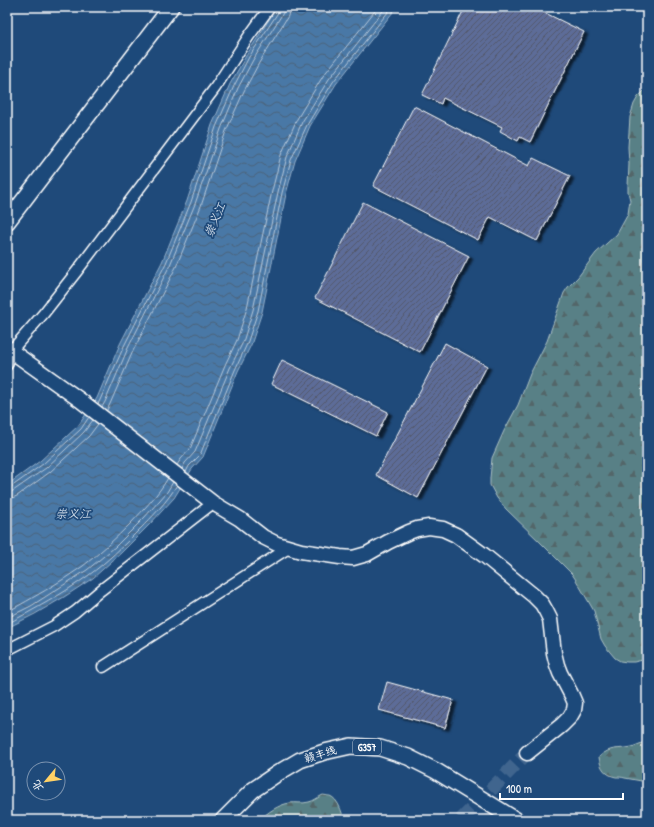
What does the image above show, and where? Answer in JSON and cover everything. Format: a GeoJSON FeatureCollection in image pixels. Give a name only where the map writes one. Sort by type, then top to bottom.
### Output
{"type":"FeatureCollection","features":[{"type":"Feature","properties":{"kind":"main road"},"geometry":{"type":"LineString","coordinates":[[7,207],[158,7]]}},
{"type":"Feature","properties":{"kind":"main road"},"geometry":{"type":"LineString","coordinates":[[7,222],[171,7]]}},
{"type":"Feature","properties":{"kind":"main road","name":"赣丰线"},"geometry":{"type":"LineString","coordinates":[[223,820],[253,790],[300,760],[324,752],[350,746],[380,748],[408,756],[436,771],[516,820]]}},
{"type":"Feature","properties":{"kind":"street"},"geometry":{"type":"LineString","coordinates":[[7,365],[9,349],[44,313],[77,271],[215,88],[270,7]]}},
{"type":"Feature","properties":{"kind":"street"},"geometry":{"type":"LineString","coordinates":[[9,349],[80,400],[213,503],[240,519],[263,537],[277,544],[301,550],[354,558],[367,554],[388,542],[417,529],[429,527],[443,528],[456,535],[485,556],[542,604],[550,619],[554,654],[557,664],[575,704],[574,710],[570,717],[527,753]]}},
{"type":"Feature","properties":{"kind":"street"},"geometry":{"type":"LineString","coordinates":[[7,650],[54,626],[75,612],[213,503]]}},
{"type":"Feature","properties":{"kind":"street"},"geometry":{"type":"LineString","coordinates":[[103,668],[290,547]]}},
{"type":"Feature","properties":{"kind":"green space"},"geometry":{"type":"Polygon","coordinates":[[[647,88],[647,659],[627,662],[620,661],[615,658],[605,646],[601,639],[594,611],[572,574],[506,509],[497,498],[490,485],[490,478],[492,458],[518,405],[530,374],[547,341],[564,293],[596,253],[617,234],[628,214],[630,200],[628,192],[628,147],[630,117],[638,97],[647,88]]]}},
{"type":"Feature","properties":{"kind":"green space"},"geometry":{"type":"Polygon","coordinates":[[[647,741],[647,782],[612,776],[602,767],[599,757],[607,751],[632,747],[647,741]]]}},
{"type":"Feature","properties":{"kind":"green space"},"geometry":{"type":"Polygon","coordinates":[[[323,795],[330,796],[335,800],[341,810],[344,820],[260,820],[269,812],[282,805],[309,802],[323,795]]]}},
{"type":"Feature","properties":{"kind":"water","name":"崇义江"},"geometry":{"type":"Polygon","coordinates":[[[277,7],[397,7],[336,84],[310,126],[295,161],[286,194],[262,312],[251,345],[238,371],[203,457],[192,469],[174,498],[121,553],[93,578],[35,614],[7,628],[7,485],[40,461],[78,426],[97,398],[120,344],[162,262],[187,201],[212,125],[230,84],[277,7]]]}},
{"type":"Feature","properties":{"kind":"building"},"geometry":{"type":"Polygon","coordinates":[[[465,7],[533,7],[584,32],[530,142],[520,137],[518,141],[500,131],[502,127],[443,98],[441,104],[422,95],[465,7]]]}},
{"type":"Feature","properties":{"kind":"building"},"geometry":{"type":"Polygon","coordinates":[[[414,106],[529,166],[533,158],[570,176],[537,241],[490,217],[478,240],[373,186],[414,106]]]}},
{"type":"Feature","properties":{"kind":"building"},"geometry":{"type":"Polygon","coordinates":[[[363,202],[469,256],[420,352],[315,298],[363,202]]]}},
{"type":"Feature","properties":{"kind":"building"},"geometry":{"type":"Polygon","coordinates":[[[445,343],[487,366],[418,498],[376,475],[445,343]]]}},
{"type":"Feature","properties":{"kind":"building"},"geometry":{"type":"Polygon","coordinates":[[[282,360],[388,412],[376,436],[271,384],[282,360]]]}},
{"type":"Feature","properties":{"kind":"building"},"geometry":{"type":"Polygon","coordinates":[[[387,682],[453,700],[445,728],[379,710],[387,682]]]}},
{"type":"Feature","properties":{"kind":"tunnel"},"geometry":{"type":"LineString","coordinates":[[461,820],[527,753]]}}]}
